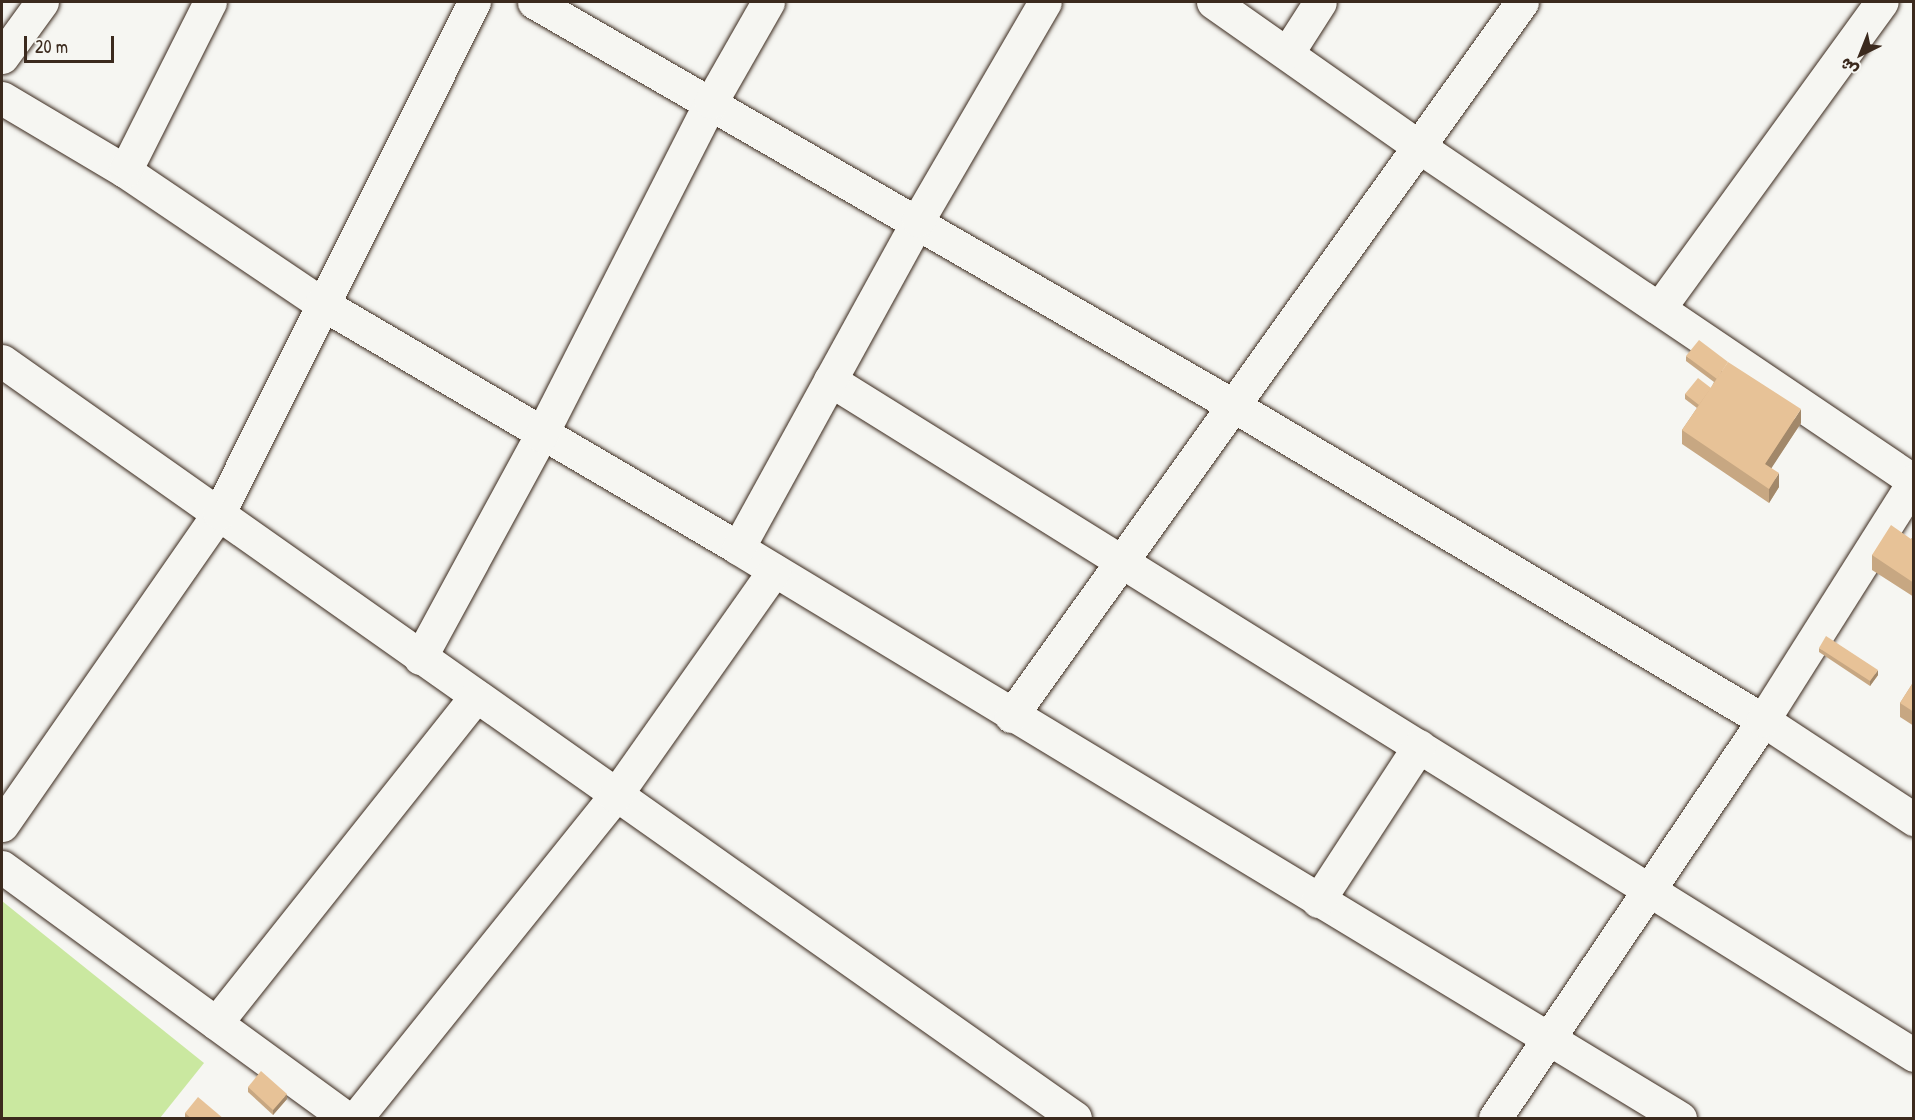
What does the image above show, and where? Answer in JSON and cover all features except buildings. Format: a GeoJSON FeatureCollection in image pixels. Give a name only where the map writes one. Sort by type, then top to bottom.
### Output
{"type":"FeatureCollection","features":[{"type":"Feature","properties":{"kind":"street"},"geometry":{"type":"LineString","coordinates":[[2,57],[42,2]]}},
{"type":"Feature","properties":{"kind":"street"},"geometry":{"type":"LineString","coordinates":[[125,171],[210,2]]}},
{"type":"Feature","properties":{"kind":"street"},"geometry":{"type":"LineString","coordinates":[[2,825],[219,513],[321,303],[474,2]]}},
{"type":"Feature","properties":{"kind":"street"},"geometry":{"type":"LineString","coordinates":[[534,2],[918,220],[1234,406],[1763,720],[1914,819]]}},
{"type":"Feature","properties":{"kind":"street"},"geometry":{"type":"LineString","coordinates":[[420,658],[541,435],[711,102],[768,2]]}},
{"type":"Feature","properties":{"kind":"street"},"geometry":{"type":"LineString","coordinates":[[738,548],[918,220],[1045,2]]}},
{"type":"Feature","properties":{"kind":"street"},"geometry":{"type":"LineString","coordinates":[[1213,2],[1288,52],[1418,146],[1660,307],[1914,481],[1763,720],[1647,888],[1495,1119]]}},
{"type":"Feature","properties":{"kind":"street"},"geometry":{"type":"LineString","coordinates":[[1288,52],[1320,2]]}},
{"type":"Feature","properties":{"kind":"street"},"geometry":{"type":"LineString","coordinates":[[1011,716],[1522,2]]}},
{"type":"Feature","properties":{"kind":"street"},"geometry":{"type":"LineString","coordinates":[[1660,307],[1882,2]]}},
{"type":"Feature","properties":{"kind":"street"},"geometry":{"type":"LineString","coordinates":[[2,98],[125,171],[321,303],[541,435],[738,548],[1011,716],[1680,1119]]}},
{"type":"Feature","properties":{"kind":"street"},"geometry":{"type":"LineString","coordinates":[[2,361],[1075,1119]]}},
{"type":"Feature","properties":{"kind":"street"},"geometry":{"type":"LineString","coordinates":[[830,380],[1914,1055]]}},
{"type":"Feature","properties":{"kind":"street"},"geometry":{"type":"LineString","coordinates":[[356,1119],[615,796],[774,571]]}},
{"type":"Feature","properties":{"kind":"street"},"geometry":{"type":"LineString","coordinates":[[216,1023],[476,696]]}},
{"type":"Feature","properties":{"kind":"street"},"geometry":{"type":"LineString","coordinates":[[1318,901],[1419,746]]}},
{"type":"Feature","properties":{"kind":"street"},"geometry":{"type":"LineString","coordinates":[[2,867],[346,1119]]}},
{"type":"Feature","properties":{"kind":"green space"},"geometry":{"type":"Polygon","coordinates":[[[2,901],[204,1063],[160,1118],[2,1118],[2,901]]]}}]}
